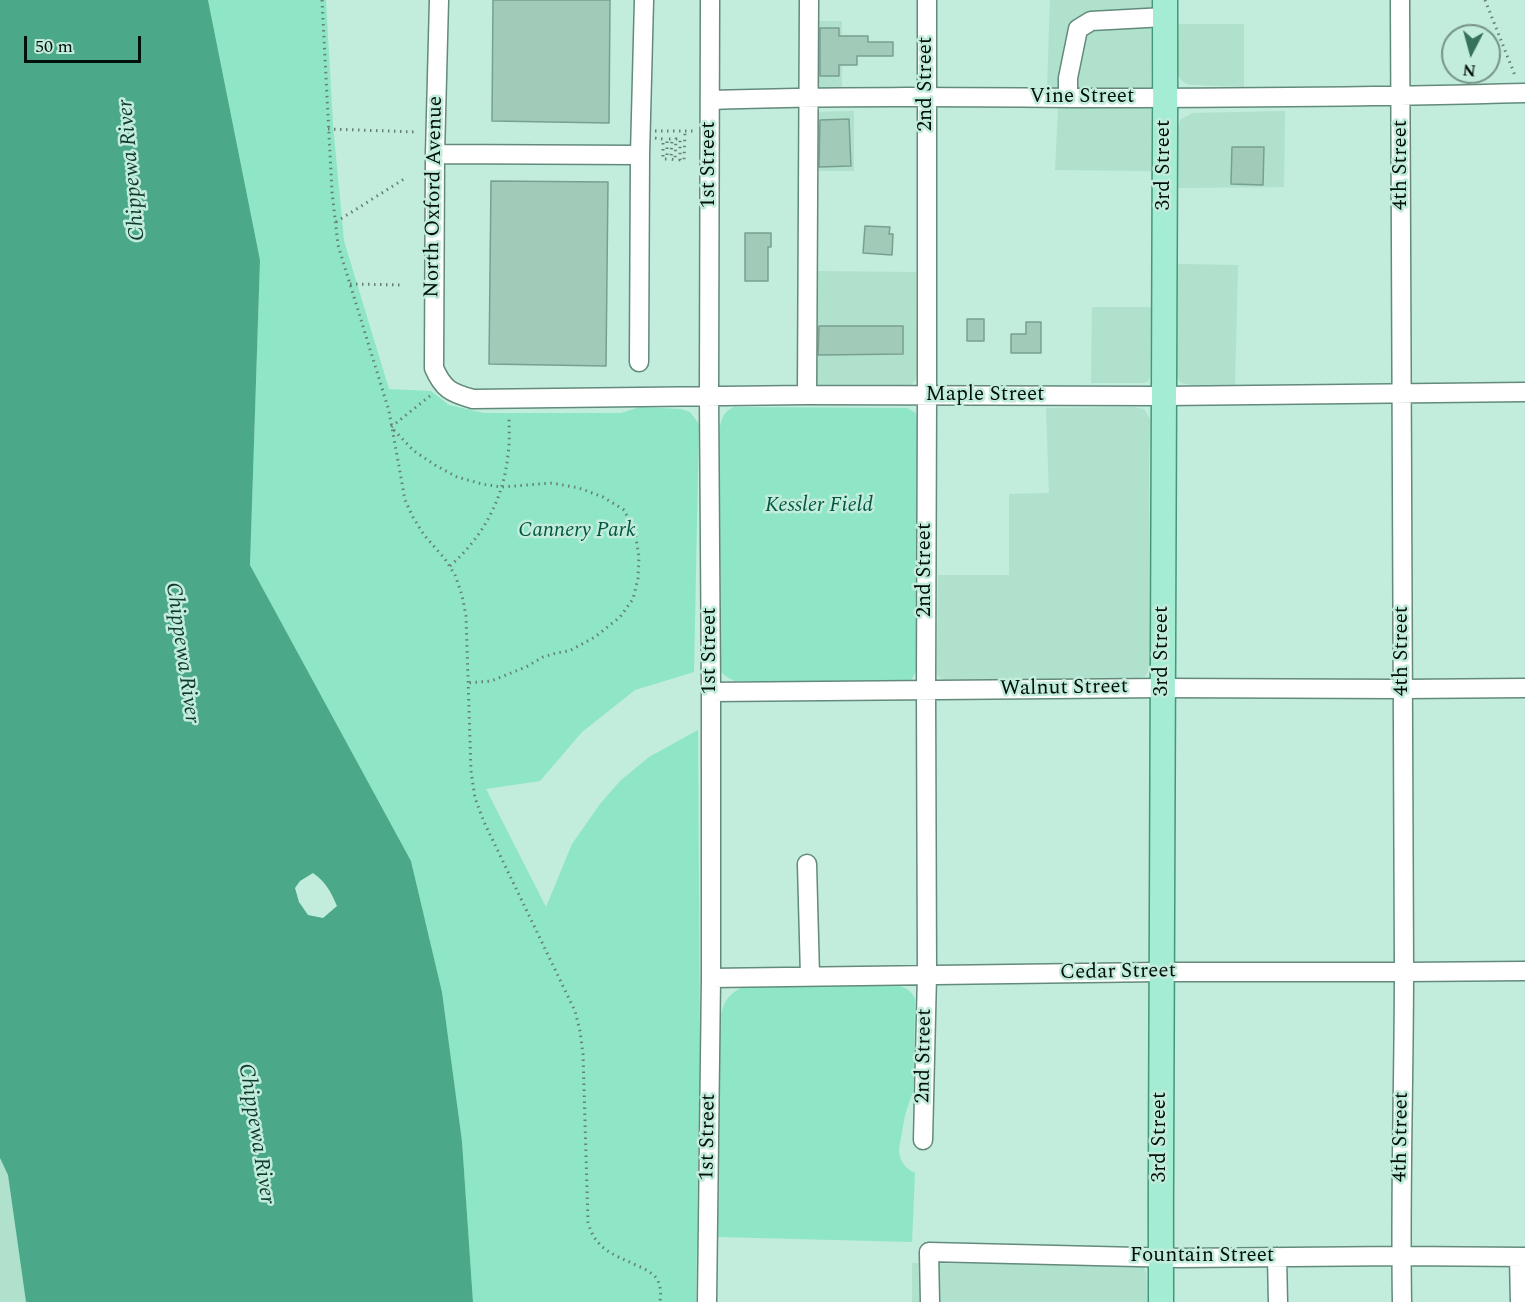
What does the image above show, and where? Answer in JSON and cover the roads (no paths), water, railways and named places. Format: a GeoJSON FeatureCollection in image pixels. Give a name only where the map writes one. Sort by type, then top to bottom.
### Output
{"type":"FeatureCollection","features":[{"type":"Feature","properties":{"kind":"main road","name":"3rd Street"},"geometry":{"type":"LineString","coordinates":[[1161,1302],[1160,972],[1165,8]]}},
{"type":"Feature","properties":{"kind":"street","name":"North Oxford Avenue"},"geometry":{"type":"LineString","coordinates":[[439,0],[435,154],[434,368],[440,381],[448,390]]}},
{"type":"Feature","properties":{"kind":"street"},"geometry":{"type":"LineString","coordinates":[[639,362],[640,155],[645,0]]}},
{"type":"Feature","properties":{"kind":"street","name":"1st Street"},"geometry":{"type":"LineString","coordinates":[[707,1302],[711,978],[710,0]]}},
{"type":"Feature","properties":{"kind":"street"},"geometry":{"type":"LineString","coordinates":[[807,395],[809,0]]}},
{"type":"Feature","properties":{"kind":"street","name":"2nd Street"},"geometry":{"type":"LineString","coordinates":[[923,1140],[927,975],[927,0]]}},
{"type":"Feature","properties":{"kind":"street","name":"4th Street"},"geometry":{"type":"LineString","coordinates":[[1400,0],[1404,393],[1402,1302]]}},
{"type":"Feature","properties":{"kind":"street"},"geometry":{"type":"LineString","coordinates":[[1068,98],[1068,78],[1078,29],[1091,21],[1165,8]]}},
{"type":"Feature","properties":{"kind":"street","name":"Vine Street"},"geometry":{"type":"LineString","coordinates":[[711,99],[810,96],[1165,98],[1524,93]]}},
{"type":"Feature","properties":{"kind":"street"},"geometry":{"type":"LineString","coordinates":[[435,154],[640,155]]}},
{"type":"Feature","properties":{"kind":"street","name":"Maple Street"},"geometry":{"type":"LineString","coordinates":[[448,390],[473,399],[1525,392]]}},
{"type":"Feature","properties":{"kind":"street","name":"Walnut Street"},"geometry":{"type":"LineString","coordinates":[[711,692],[1525,688]]}},
{"type":"Feature","properties":{"kind":"street"},"geometry":{"type":"LineString","coordinates":[[807,864],[810,976]]}},
{"type":"Feature","properties":{"kind":"street","name":"Cedar Street"},"geometry":{"type":"LineString","coordinates":[[711,978],[1160,972],[1525,971]]}},
{"type":"Feature","properties":{"kind":"street","name":"Fountain Street"},"geometry":{"type":"LineString","coordinates":[[930,1302],[929,1252],[1180,1258],[1522,1257]]}},
{"type":"Feature","properties":{"kind":"street"},"geometry":{"type":"LineString","coordinates":[[1277,1257],[1278,1302]]}},
{"type":"Feature","properties":{"kind":"street"},"geometry":{"type":"LineString","coordinates":[[1520,1302],[1522,1257]]}},
{"type":"Feature","properties":{"kind":"water","name":"Chippewa River"},"geometry":{"type":"Polygon","coordinates":[[[0,0],[208,0],[260,260],[250,565],[411,861],[442,992],[462,1141],[473,1302],[26,1302],[8,1175],[0,1158],[0,0]],[[313,873],[300,881],[295,888],[299,902],[308,915],[323,918],[337,906],[328,888],[313,873]]]}},
{"type":"Feature","properties":{"kind":"park label","name":"Kessler Field"},"geometry":{"type":"Point","coordinates":[819,507]}},
{"type":"Feature","properties":{"kind":"park label","name":"Cannery Park"},"geometry":{"type":"Point","coordinates":[577,532]}}]}
